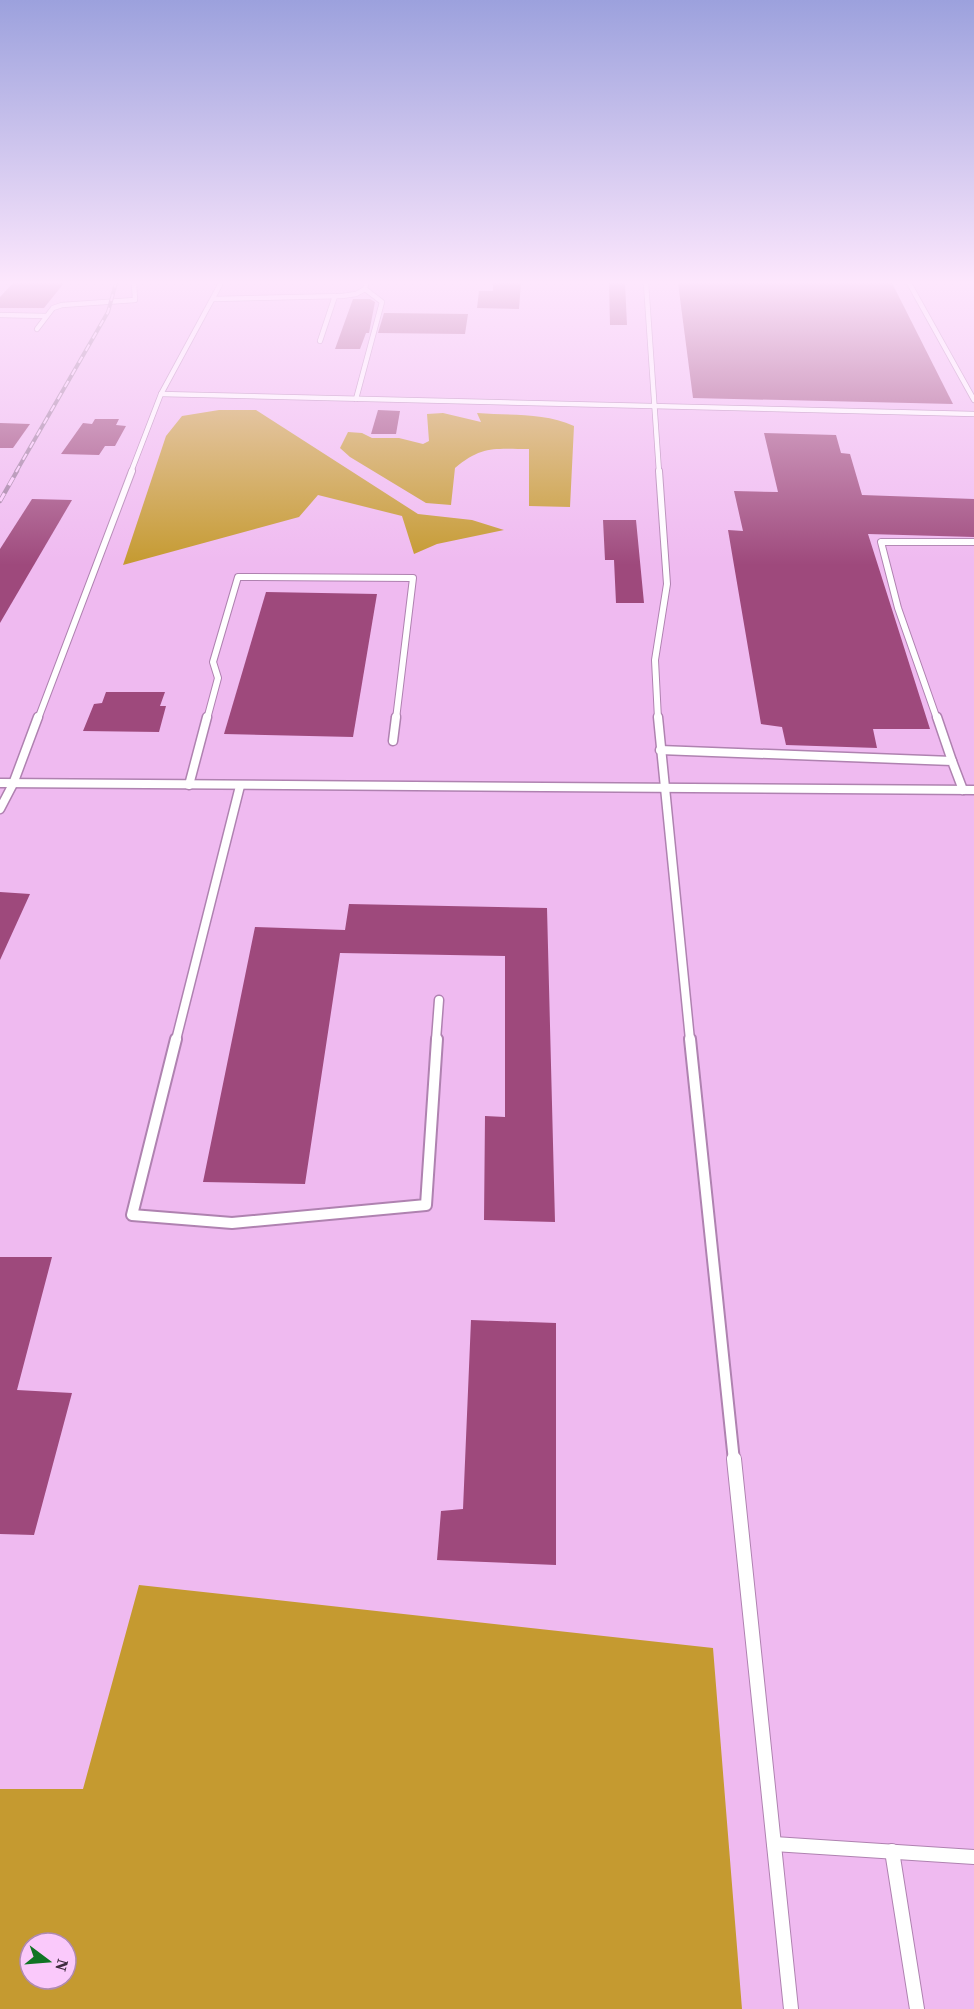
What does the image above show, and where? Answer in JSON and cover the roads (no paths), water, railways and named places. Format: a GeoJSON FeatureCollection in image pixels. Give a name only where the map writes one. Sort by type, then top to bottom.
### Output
{"type":"FeatureCollection","features":[{"type":"Feature","properties":{"kind":"lane"},"geometry":{"type":"LineString","coordinates":[[0,808],[13,784],[161,394],[170,377]]}},
{"type":"Feature","properties":{"kind":"lane"},"geometry":{"type":"LineString","coordinates":[[356,399],[362,377]]}},
{"type":"Feature","properties":{"kind":"lane"},"geometry":{"type":"LineString","coordinates":[[654,377],[667,584],[655,660],[660,750],[791,2009]]}},
{"type":"Feature","properties":{"kind":"lane"},"geometry":{"type":"LineString","coordinates":[[961,377],[974,400]]}},
{"type":"Feature","properties":{"kind":"lane"},"geometry":{"type":"LineString","coordinates":[[161,394],[974,414]]}},
{"type":"Feature","properties":{"kind":"lane"},"geometry":{"type":"LineString","coordinates":[[963,790],[898,608],[881,542],[974,542]]}},
{"type":"Feature","properties":{"kind":"lane"},"geometry":{"type":"LineString","coordinates":[[189,785],[218,678],[213,662],[238,577],[413,578],[393,741]]}},
{"type":"Feature","properties":{"kind":"lane"},"geometry":{"type":"LineString","coordinates":[[660,750],[952,761]]}},
{"type":"Feature","properties":{"kind":"lane"},"geometry":{"type":"LineString","coordinates":[[0,783],[974,790]]}},
{"type":"Feature","properties":{"kind":"lane"},"geometry":{"type":"LineString","coordinates":[[240,786],[132,1215],[232,1223],[426,1205],[439,1000]]}},
{"type":"Feature","properties":{"kind":"lane"},"geometry":{"type":"LineString","coordinates":[[774,1844],[974,1857]]}},
{"type":"Feature","properties":{"kind":"lane"},"geometry":{"type":"LineString","coordinates":[[892,1851],[917,2009]]}},
{"type":"Feature","properties":{"kind":"railway"},"geometry":{"type":"LineString","coordinates":[[16,472],[71,377]]}},
{"type":"Feature","properties":{"kind":"railway"},"geometry":{"type":"LineString","coordinates":[[0,501],[17,471]]}}]}
